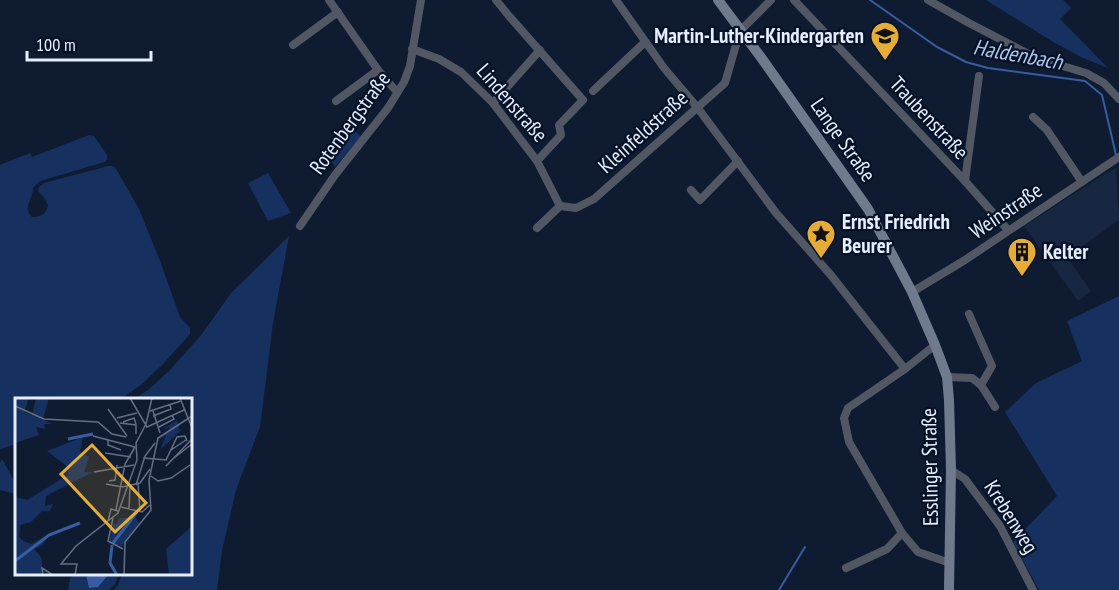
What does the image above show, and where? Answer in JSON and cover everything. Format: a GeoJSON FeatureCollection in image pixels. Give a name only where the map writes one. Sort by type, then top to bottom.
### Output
{"type":"FeatureCollection","features":[{"type":"Feature","properties":{"kind":"main road","name":"Lange Straße"},"geometry":{"type":"LineString","coordinates":[[718,0],[868,209],[912,292],[935,345]]}},
{"type":"Feature","properties":{"kind":"main road","name":"Esslinger Straße"},"geometry":{"type":"LineString","coordinates":[[935,345],[946,377],[951,470],[949,590]]}},
{"type":"Feature","properties":{"kind":"street"},"geometry":{"type":"LineString","coordinates":[[329,0],[378,70],[397,92]]}},
{"type":"Feature","properties":{"kind":"street"},"geometry":{"type":"LineString","coordinates":[[496,0],[583,100],[559,125],[561,135],[537,161]]}},
{"type":"Feature","properties":{"kind":"street"},"geometry":{"type":"LineString","coordinates":[[616,0],[664,68],[697,107],[776,213],[830,274],[905,369]]}},
{"type":"Feature","properties":{"kind":"street"},"geometry":{"type":"LineString","coordinates":[[740,31],[771,0]]}},
{"type":"Feature","properties":{"kind":"street","name":"Traubenstraße"},"geometry":{"type":"LineString","coordinates":[[794,0],[965,181],[1008,230]]}},
{"type":"Feature","properties":{"kind":"street"},"geometry":{"type":"LineString","coordinates":[[928,0],[1036,58],[1086,72],[1104,83],[1119,99]]}},
{"type":"Feature","properties":{"kind":"street","name":"Rotenbergstraße"},"geometry":{"type":"LineString","coordinates":[[300,226],[335,175],[388,108],[404,82],[412,49],[418,1]]}},
{"type":"Feature","properties":{"kind":"street"},"geometry":{"type":"LineString","coordinates":[[293,45],[338,12]]}},
{"type":"Feature","properties":{"kind":"street","name":"Kleinfeldstraße"},"geometry":{"type":"LineString","coordinates":[[560,206],[576,208],[594,200],[725,83],[740,31]]}},
{"type":"Feature","properties":{"kind":"street"},"geometry":{"type":"LineString","coordinates":[[593,91],[645,42]]}},
{"type":"Feature","properties":{"kind":"street","name":"Lindenstraße"},"geometry":{"type":"LineString","coordinates":[[412,49],[440,59],[461,72],[493,103],[537,161],[560,206]]}},
{"type":"Feature","properties":{"kind":"street"},"geometry":{"type":"LineString","coordinates":[[493,103],[540,51]]}},
{"type":"Feature","properties":{"kind":"street"},"geometry":{"type":"LineString","coordinates":[[336,101],[378,70]]}},
{"type":"Feature","properties":{"kind":"street","name":"Traubenstraße"},"geometry":{"type":"LineString","coordinates":[[965,181],[980,76]]}},
{"type":"Feature","properties":{"kind":"street"},"geometry":{"type":"LineString","coordinates":[[1033,117],[1047,130],[1082,182]]}},
{"type":"Feature","properties":{"kind":"street","name":"Weinstraße"},"geometry":{"type":"LineString","coordinates":[[912,292],[965,260],[1116,159]]}},
{"type":"Feature","properties":{"kind":"street"},"geometry":{"type":"LineString","coordinates":[[691,190],[700,200],[738,162]]}},
{"type":"Feature","properties":{"kind":"street"},"geometry":{"type":"LineString","coordinates":[[537,228],[560,206]]}},
{"type":"Feature","properties":{"kind":"street"},"geometry":{"type":"LineString","coordinates":[[969,314],[992,366],[981,385]]}},
{"type":"Feature","properties":{"kind":"street"},"geometry":{"type":"LineString","coordinates":[[935,345],[905,369],[848,408],[844,418],[849,442],[902,533],[918,552],[950,563]]}},
{"type":"Feature","properties":{"kind":"street"},"geometry":{"type":"LineString","coordinates":[[946,377],[972,378],[981,385],[995,407]]}},
{"type":"Feature","properties":{"kind":"street","name":"Krebenweg"},"geometry":{"type":"LineString","coordinates":[[951,470],[965,479],[1000,526],[1033,590]]}},
{"type":"Feature","properties":{"kind":"street"},"geometry":{"type":"LineString","coordinates":[[846,568],[887,549],[902,533]]}},
{"type":"Feature","properties":{"kind":"shaded area"},"geometry":{"type":"Polygon","coordinates":[[[986,0],[1063,0],[1071,8],[1060,19],[1108,68],[1053,42],[986,0]]]}},
{"type":"Feature","properties":{"kind":"shaded area"},"geometry":{"type":"Polygon","coordinates":[[[352,129],[361,136],[335,167],[326,152],[352,129]]]}},
{"type":"Feature","properties":{"kind":"shaded area"},"geometry":{"type":"Polygon","coordinates":[[[89,135],[94,136],[107,155],[105,162],[40,181],[33,188],[28,207],[29,214],[32,217],[38,217],[47,209],[45,199],[38,191],[44,183],[108,166],[115,167],[139,209],[180,317],[190,328],[190,334],[142,384],[122,398],[15,398],[15,444],[0,449],[0,165],[30,153],[32,157],[89,135]]]}},
{"type":"Feature","properties":{"kind":"shaded area"},"geometry":{"type":"Polygon","coordinates":[[[1116,168],[1119,220],[1067,257],[1091,291],[1078,301],[1024,226],[1116,168]]]}},
{"type":"Feature","properties":{"kind":"shaded area"},"geometry":{"type":"Polygon","coordinates":[[[268,173],[291,213],[268,221],[248,183],[268,173]]]}},
{"type":"Feature","properties":{"kind":"shaded area"},"geometry":{"type":"Polygon","coordinates":[[[289,236],[273,323],[260,427],[235,494],[222,551],[217,590],[114,590],[122,575],[192,575],[192,398],[136,398],[170,370],[202,334],[231,293],[289,236]]]}},
{"type":"Feature","properties":{"kind":"shaded area"},"geometry":{"type":"Polygon","coordinates":[[[1119,296],[1119,590],[1039,590],[1013,542],[1057,496],[1005,412],[1036,383],[1082,361],[1067,321],[1119,296]]]}},
{"type":"Feature","properties":{"kind":"shaded area"},"geometry":{"type":"Polygon","coordinates":[[[2,459],[15,482],[15,494],[0,490],[2,459]]]}},
{"type":"Feature","properties":{"kind":"shaded area"},"geometry":{"type":"Polygon","coordinates":[[[71,575],[119,575],[115,584],[109,590],[68,590],[71,575]]]}},
{"type":"Feature","properties":{"kind":"shaded area"},"geometry":{"type":"Polygon","coordinates":[[[86,575],[108,575],[98,587],[89,588],[86,575]]]}},
{"type":"Feature","properties":{"kind":"waterway","name":"Haldenbach"},"geometry":{"type":"LineString","coordinates":[[870,0],[937,47],[966,62],[988,68],[1085,81],[1102,95],[1116,155]]}},
{"type":"Feature","properties":{"kind":"waterway"},"geometry":{"type":"LineString","coordinates":[[779,590],[805,547]]}},
{"type":"Feature","properties":{"kind":"place","name":"Martin-Luther-Kindergarten"},"geometry":{"type":"Point","coordinates":[885,62]}},
{"type":"Feature","properties":{"kind":"place","name":"Ernst Friedrich Beurer"},"geometry":{"type":"Point","coordinates":[821,260]}},
{"type":"Feature","properties":{"kind":"place","name":"Kelter"},"geometry":{"type":"Point","coordinates":[1022,278]}}]}
